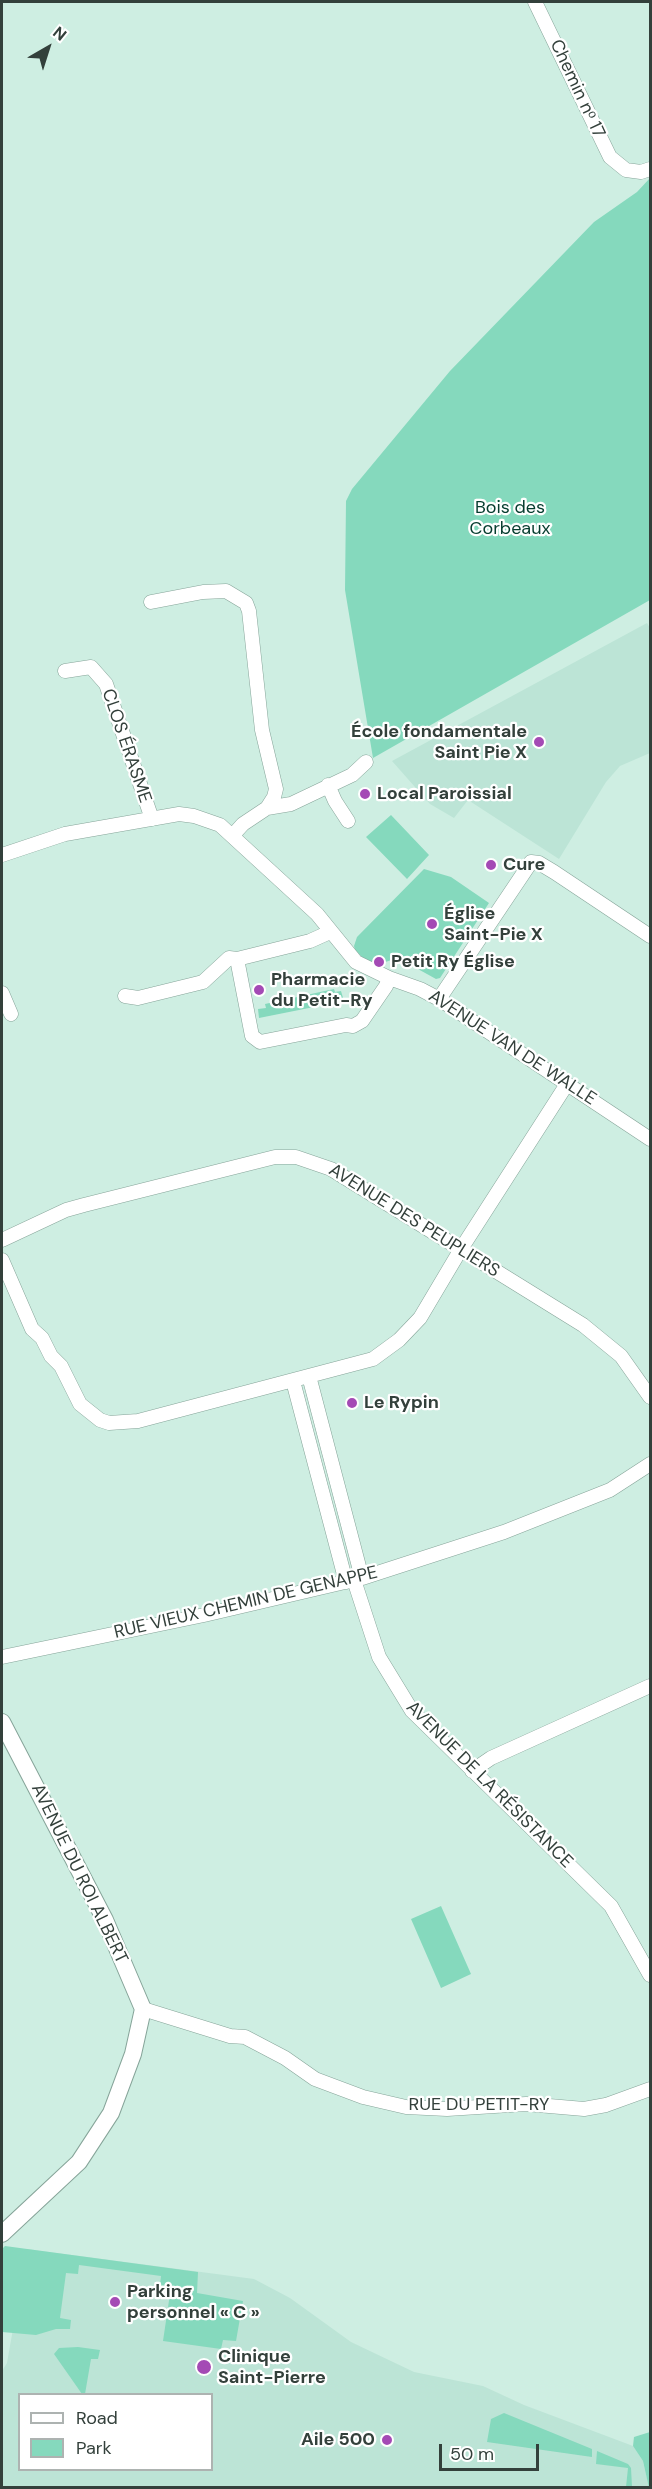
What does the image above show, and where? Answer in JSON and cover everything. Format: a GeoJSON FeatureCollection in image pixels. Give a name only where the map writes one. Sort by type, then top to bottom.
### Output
{"type":"FeatureCollection","features":[{"type":"Feature","properties":{"kind":"main road","name":"AVENUE DU ROI ALBERT"},"geometry":{"type":"LineString","coordinates":[[2,1722],[105,1920],[143,2009]]}},
{"type":"Feature","properties":{"kind":"main road"},"geometry":{"type":"LineString","coordinates":[[2,2234],[79,2162],[111,2113],[133,2054],[143,2009]]}},
{"type":"Feature","properties":{"kind":"street","name":"Chemin nᵒ 17"},"geometry":{"type":"LineString","coordinates":[[535,2],[610,157],[626,170],[641,172],[651,169]]}},
{"type":"Feature","properties":{"kind":"street"},"geometry":{"type":"LineString","coordinates":[[151,602],[215,590],[226,591],[246,603],[251,619],[262,730],[276,789],[267,808],[243,824],[232,835]]}},
{"type":"Feature","properties":{"kind":"street","name":"CLOS ÉRASME"},"geometry":{"type":"LineString","coordinates":[[65,671],[91,668],[106,684],[152,819]]}},
{"type":"Feature","properties":{"kind":"street"},"geometry":{"type":"LineString","coordinates":[[267,808],[291,804],[328,784],[352,775],[366,762]]}},
{"type":"Feature","properties":{"kind":"street"},"geometry":{"type":"LineString","coordinates":[[328,784],[335,801],[348,820]]}},
{"type":"Feature","properties":{"kind":"street","name":"AVENUE VAN DE WALLE"},"geometry":{"type":"LineString","coordinates":[[2,855],[65,834],[179,814],[194,816],[220,825],[317,914],[356,962],[439,999],[651,1139]]}},
{"type":"Feature","properties":{"kind":"street"},"geometry":{"type":"LineString","coordinates":[[439,999],[531,862],[539,863],[554,872],[651,936]]}},
{"type":"Feature","properties":{"kind":"street"},"geometry":{"type":"LineString","coordinates":[[125,996],[138,998],[203,982],[226,960],[310,941],[330,932]]}},
{"type":"Feature","properties":{"kind":"street"},"geometry":{"type":"LineString","coordinates":[[237,959],[252,1036],[260,1042],[346,1025],[353,1026],[362,1021],[389,978]]}},
{"type":"Feature","properties":{"kind":"street"},"geometry":{"type":"LineString","coordinates":[[2,993],[11,1014]]}},
{"type":"Feature","properties":{"kind":"street"},"geometry":{"type":"LineString","coordinates":[[2,1260],[32,1329],[42,1338],[51,1356],[61,1366],[80,1404],[100,1420],[117,1423],[138,1420],[373,1359],[399,1340],[420,1318],[461,1249],[567,1084]]}},
{"type":"Feature","properties":{"kind":"street","name":"AVENUE DES PEUPLIERS"},"geometry":{"type":"LineString","coordinates":[[2,1240],[66,1210],[285,1156],[296,1157],[331,1169],[603,1340],[628,1364],[651,1397]]}},
{"type":"Feature","properties":{"kind":"street","name":"AVENUE DE LA RÉSISTANCE"},"geometry":{"type":"LineString","coordinates":[[309,1376],[337,1480],[354,1580]]}},
{"type":"Feature","properties":{"kind":"street","name":"AVENUE DE LA RÉSISTANCE"},"geometry":{"type":"LineString","coordinates":[[293,1381],[321,1484],[374,1644],[390,1680],[423,1725],[611,1906],[651,1975]]}},
{"type":"Feature","properties":{"kind":"street","name":"RUE VIEUX CHEMIN DE GENAPPE"},"geometry":{"type":"LineString","coordinates":[[2,1657],[204,1615],[354,1580],[515,1528],[610,1490],[651,1464]]}},
{"type":"Feature","properties":{"kind":"street"},"geometry":{"type":"LineString","coordinates":[[321,1484],[337,1480]]}},
{"type":"Feature","properties":{"kind":"street"},"geometry":{"type":"LineString","coordinates":[[472,1771],[491,1758],[651,1686]]}},
{"type":"Feature","properties":{"kind":"street","name":"RUE DU PETIT-RY"},"geometry":{"type":"LineString","coordinates":[[143,2009],[231,2036],[245,2037],[285,2058],[315,2079],[363,2097],[406,2107],[447,2109],[526,2104],[584,2109],[606,2105],[651,2089]]}},
{"type":"Feature","properties":{"kind":"shaded area","name":"École fondamentale Saint Pie X"},"geometry":{"type":"Polygon","coordinates":[[[647,623],[650,628],[650,753],[620,766],[606,782],[559,859],[468,800],[454,818],[430,804],[392,761],[647,623]]]}},
{"type":"Feature","properties":{"kind":"shaded area","name":"Clinique Saint-Pierre"},"geometry":{"type":"Polygon","coordinates":[[[27,2249],[254,2279],[290,2298],[351,2342],[414,2372],[483,2386],[524,2405],[633,2446],[643,2461],[649,2487],[2,2487],[2,2371],[7,2363],[27,2249]]]}},
{"type":"Feature","properties":{"kind":"green space","name":"Bois des Corbeaux"},"geometry":{"type":"Polygon","coordinates":[[[650,178],[650,600],[373,758],[345,590],[346,501],[352,489],[450,371],[594,222],[637,192],[650,178]]]}},
{"type":"Feature","properties":{"kind":"green space"},"geometry":{"type":"Polygon","coordinates":[[[391,815],[429,855],[407,879],[366,837],[391,815]]]}},
{"type":"Feature","properties":{"kind":"green space"},"geometry":{"type":"Polygon","coordinates":[[[424,869],[451,877],[489,903],[440,978],[436,979],[398,958],[379,964],[365,960],[354,946],[357,937],[424,869]]]}},
{"type":"Feature","properties":{"kind":"green space"},"geometry":{"type":"Polygon","coordinates":[[[334,989],[335,992],[341,991],[344,1001],[259,1018],[258,1009],[266,1008],[265,1004],[334,989]]]}},
{"type":"Feature","properties":{"kind":"green space"},"geometry":{"type":"Polygon","coordinates":[[[441,1906],[471,1974],[441,1988],[411,1919],[441,1906]]]}},
{"type":"Feature","properties":{"kind":"green space"},"geometry":{"type":"Polygon","coordinates":[[[5,2246],[198,2272],[197,2293],[243,2301],[236,2341],[223,2340],[221,2349],[163,2341],[171,2287],[160,2285],[161,2276],[79,2265],[78,2274],[66,2273],[60,2318],[71,2320],[70,2329],[56,2329],[36,2335],[2,2332],[2,2249],[5,2246]]]}},
{"type":"Feature","properties":{"kind":"green space"},"geometry":{"type":"Polygon","coordinates":[[[78,2347],[100,2350],[98,2359],[91,2359],[85,2393],[81,2393],[54,2354],[59,2348],[78,2347]]]}},
{"type":"Feature","properties":{"kind":"green space"},"geometry":{"type":"Polygon","coordinates":[[[504,2413],[592,2449],[592,2457],[487,2442],[491,2419],[504,2413]]]}},
{"type":"Feature","properties":{"kind":"green space"},"geometry":{"type":"Polygon","coordinates":[[[650,2432],[649,2488],[643,2461],[633,2446],[634,2437],[650,2432]]]}},
{"type":"Feature","properties":{"kind":"green space"},"geometry":{"type":"Polygon","coordinates":[[[597,2451],[628,2464],[631,2468],[632,2487],[626,2487],[628,2468],[596,2464],[597,2451]]]}},
{"type":"Feature","properties":{"kind":"place","name":"École fondamentale Saint Pie X"},"geometry":{"type":"Point","coordinates":[539,742]}},
{"type":"Feature","properties":{"kind":"place","name":"Local Paroissial"},"geometry":{"type":"Point","coordinates":[365,794]}},
{"type":"Feature","properties":{"kind":"place","name":"Cure"},"geometry":{"type":"Point","coordinates":[491,865]}},
{"type":"Feature","properties":{"kind":"place","name":"Église Saint-Pie X"},"geometry":{"type":"Point","coordinates":[432,924]}},
{"type":"Feature","properties":{"kind":"place","name":"Petit Ry Église"},"geometry":{"type":"Point","coordinates":[379,962]}},
{"type":"Feature","properties":{"kind":"place","name":"Pharmacie du Petit-Ry"},"geometry":{"type":"Point","coordinates":[259,990]}},
{"type":"Feature","properties":{"kind":"place","name":"Le Rypin"},"geometry":{"type":"Point","coordinates":[352,1403]}},
{"type":"Feature","properties":{"kind":"place","name":"Parking personnel « C »"},"geometry":{"type":"Point","coordinates":[115,2302]}},
{"type":"Feature","properties":{"kind":"place","name":"Clinique Saint-Pierre"},"geometry":{"type":"Point","coordinates":[204,2367]}},
{"type":"Feature","properties":{"kind":"place","name":"Aile 500"},"geometry":{"type":"Point","coordinates":[387,2440]}}]}
